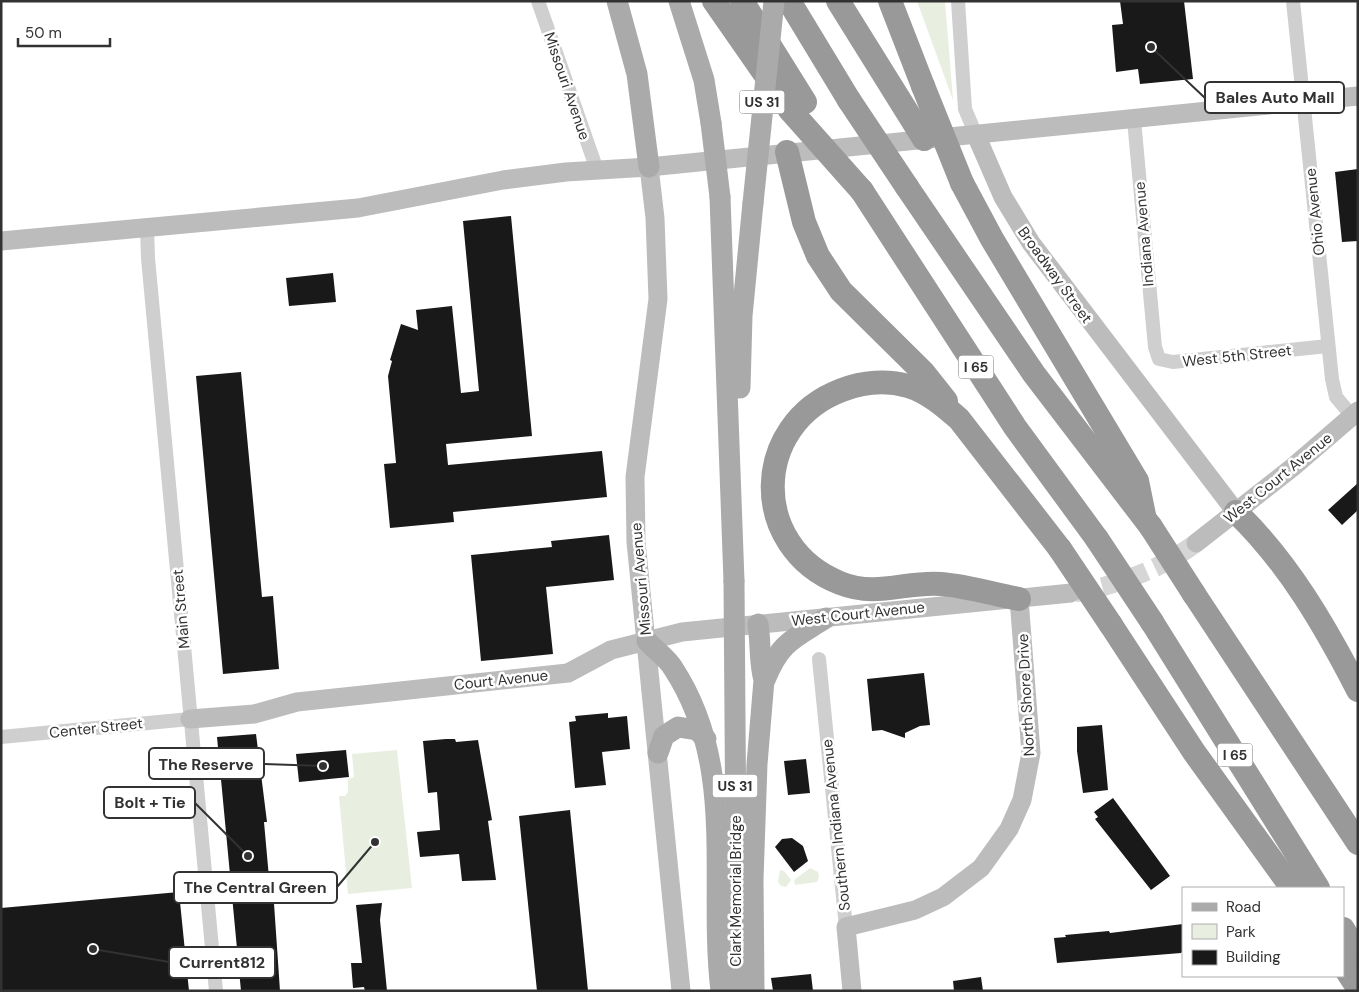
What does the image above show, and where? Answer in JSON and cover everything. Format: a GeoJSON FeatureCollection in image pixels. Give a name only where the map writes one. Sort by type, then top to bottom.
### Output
{"type":"FeatureCollection","features":[{"type":"Feature","properties":{"kind":"highway"},"geometry":{"type":"LineString","coordinates":[[714,1],[798,106]]}},
{"type":"Feature","properties":{"kind":"highway","name":"I 65"},"geometry":{"type":"LineString","coordinates":[[742,1],[798,106],[862,192],[1015,427],[1097,539],[1152,622],[1317,887]]}},
{"type":"Feature","properties":{"kind":"highway"},"geometry":{"type":"LineString","coordinates":[[789,1],[849,100],[907,187],[1034,374],[1148,524],[1358,843]]}},
{"type":"Feature","properties":{"kind":"highway"},"geometry":{"type":"LineString","coordinates":[[838,1],[924,139]]}},
{"type":"Feature","properties":{"kind":"highway"},"geometry":{"type":"LineString","coordinates":[[890,1],[962,183],[992,239],[1137,481],[1148,524]]}},
{"type":"Feature","properties":{"kind":"highway"},"geometry":{"type":"LineString","coordinates":[[788,152],[804,222],[818,256],[841,291],[923,372],[983,447],[1060,549],[1194,752],[1291,887]]}},
{"type":"Feature","properties":{"kind":"highway"},"geometry":{"type":"LineString","coordinates":[[983,447],[959,419],[938,402],[918,390],[891,383],[870,382],[849,387],[825,396],[810,406],[782,443],[772,488],[775,510],[781,531],[796,552],[813,569],[839,583],[874,590],[940,584],[1019,598]]}},
{"type":"Feature","properties":{"kind":"highway"},"geometry":{"type":"LineString","coordinates":[[1236,512],[1258,534],[1308,601],[1324,625],[1358,690]]}},
{"type":"Feature","properties":{"kind":"highway"},"geometry":{"type":"LineString","coordinates":[[1344,931],[1358,954]]}},
{"type":"Feature","properties":{"kind":"highway"},"geometry":{"type":"LineString","coordinates":[[1344,967],[1358,988]]}},
{"type":"Feature","properties":{"kind":"main road"},"geometry":{"type":"LineString","coordinates":[[617,1],[637,74],[649,167]]}},
{"type":"Feature","properties":{"kind":"main road","name":"US 31"},"geometry":{"type":"LineString","coordinates":[[679,1],[704,80],[720,197],[734,581]]}},
{"type":"Feature","properties":{"kind":"main road","name":"US 31"},"geometry":{"type":"LineString","coordinates":[[734,581],[742,316],[774,1]]}},
{"type":"Feature","properties":{"kind":"main road","name":"Clark Memorial Bridge"},"geometry":{"type":"LineString","coordinates":[[734,581],[737,991]]}},
{"type":"Feature","properties":{"kind":"main road"},"geometry":{"type":"LineString","coordinates":[[764,680],[774,658],[782,647],[826,618]]}},
{"type":"Feature","properties":{"kind":"main road"},"geometry":{"type":"LineString","coordinates":[[754,991],[756,797],[764,680],[761,669],[762,647],[758,624]]}},
{"type":"Feature","properties":{"kind":"main road"},"geometry":{"type":"LineString","coordinates":[[646,641],[672,667],[706,738],[714,773],[721,991]]}},
{"type":"Feature","properties":{"kind":"main road"},"geometry":{"type":"LineString","coordinates":[[658,753],[664,736],[678,727],[697,730],[706,738]]}},
{"type":"Feature","properties":{"kind":"street","name":"Missouri Avenue"},"geometry":{"type":"LineString","coordinates":[[538,1],[597,170]]}},
{"type":"Feature","properties":{"kind":"street","name":"Broadway Street"},"geometry":{"type":"LineString","coordinates":[[958,1],[965,109],[1012,215],[1031,243],[1236,512]]}},
{"type":"Feature","properties":{"kind":"street","name":"Ohio Avenue"},"geometry":{"type":"LineString","coordinates":[[1293,1],[1332,379],[1336,397],[1355,414]]}},
{"type":"Feature","properties":{"kind":"street"},"geometry":{"type":"LineString","coordinates":[[1,241],[358,208],[503,180],[1134,120],[1358,96]]}},
{"type":"Feature","properties":{"kind":"street","name":"Indiana Avenue"},"geometry":{"type":"LineString","coordinates":[[1134,120],[1155,347]]}},
{"type":"Feature","properties":{"kind":"street","name":"Missouri Avenue"},"geometry":{"type":"LineString","coordinates":[[649,167],[655,218],[658,299],[635,478],[636,542],[681,991]]}},
{"type":"Feature","properties":{"kind":"street","name":"Main Street"},"geometry":{"type":"LineString","coordinates":[[147,228],[148,258],[216,991]]}},
{"type":"Feature","properties":{"kind":"street","name":"West 5th Street"},"geometry":{"type":"LineString","coordinates":[[1155,347],[1159,360],[1173,362],[1328,346]]}},
{"type":"Feature","properties":{"kind":"street","name":"West Court Avenue"},"geometry":{"type":"LineString","coordinates":[[1196,542],[1293,467],[1355,414]]}},
{"type":"Feature","properties":{"kind":"street","name":"West Court Avenue"},"geometry":{"type":"LineString","coordinates":[[646,641],[682,632],[1071,593]]}},
{"type":"Feature","properties":{"kind":"street","name":"North Shore Drive"},"geometry":{"type":"LineString","coordinates":[[846,926],[915,910],[943,897],[981,868],[1009,830],[1022,800],[1031,753],[1019,598]]}},
{"type":"Feature","properties":{"kind":"street","name":"Court Avenue"},"geometry":{"type":"LineString","coordinates":[[190,719],[254,714],[297,702],[568,674],[611,650],[646,641]]}},
{"type":"Feature","properties":{"kind":"street","name":"Southern Indiana Avenue"},"geometry":{"type":"LineString","coordinates":[[819,659],[852,991]]}},
{"type":"Feature","properties":{"kind":"street","name":"Center Street"},"geometry":{"type":"LineString","coordinates":[[1,737],[190,719]]}},
{"type":"Feature","properties":{"kind":"green space"},"geometry":{"type":"Polygon","coordinates":[[[917,1],[945,1],[953,100],[917,1]]]}},
{"type":"Feature","properties":{"kind":"green space"},"geometry":{"type":"Polygon","coordinates":[[[397,750],[412,888],[348,894],[339,796],[345,796],[348,792],[348,779],[354,777],[352,754],[397,750]]]}},
{"type":"Feature","properties":{"kind":"green space"},"geometry":{"type":"Polygon","coordinates":[[[810,868],[818,872],[817,882],[795,885],[794,880],[810,868]]]}},
{"type":"Feature","properties":{"kind":"green space"},"geometry":{"type":"Polygon","coordinates":[[[780,870],[784,871],[791,880],[786,887],[781,886],[778,882],[780,870]]]}},
{"type":"Feature","properties":{"kind":"building"},"geometry":{"type":"Polygon","coordinates":[[[1120,1],[1184,1],[1193,79],[1140,84],[1138,69],[1116,72],[1112,25],[1123,24],[1120,1]]]}},
{"type":"Feature","properties":{"kind":"building"},"geometry":{"type":"Polygon","coordinates":[[[1358,169],[1358,241],[1342,242],[1335,172],[1358,169]]]}},
{"type":"Feature","properties":{"kind":"building"},"geometry":{"type":"Polygon","coordinates":[[[511,216],[532,436],[446,444],[448,465],[602,451],[607,497],[453,512],[454,522],[390,528],[384,464],[396,463],[388,376],[392,361],[390,360],[401,324],[418,330],[416,310],[452,306],[461,393],[479,391],[463,221],[511,216]]]}},
{"type":"Feature","properties":{"kind":"building"},"geometry":{"type":"Polygon","coordinates":[[[333,273],[336,302],[289,306],[286,278],[333,273]]]}},
{"type":"Feature","properties":{"kind":"building"},"geometry":{"type":"Polygon","coordinates":[[[241,372],[262,597],[273,596],[279,669],[223,674],[196,376],[241,372]]]}},
{"type":"Feature","properties":{"kind":"building"},"geometry":{"type":"Polygon","coordinates":[[[1358,483],[1358,510],[1342,525],[1328,510],[1358,483]]]}},
{"type":"Feature","properties":{"kind":"building"},"geometry":{"type":"Polygon","coordinates":[[[609,535],[614,580],[546,587],[553,654],[481,661],[471,555],[552,547],[551,541],[609,535]]]}},
{"type":"Feature","properties":{"kind":"building"},"geometry":{"type":"Polygon","coordinates":[[[924,673],[930,725],[920,726],[905,733],[905,738],[882,730],[872,731],[867,679],[924,673]]]}},
{"type":"Feature","properties":{"kind":"building"},"geometry":{"type":"Polygon","coordinates":[[[608,713],[608,718],[627,716],[630,749],[602,752],[606,785],[575,788],[569,722],[576,721],[575,716],[608,713]]]}},
{"type":"Feature","properties":{"kind":"building"},"geometry":{"type":"Polygon","coordinates":[[[1102,725],[1108,790],[1083,793],[1077,751],[1077,727],[1102,725]]]}},
{"type":"Feature","properties":{"kind":"building"},"geometry":{"type":"Polygon","coordinates":[[[256,734],[267,822],[264,822],[270,889],[273,889],[280,991],[241,991],[217,737],[256,734]]]}},
{"type":"Feature","properties":{"kind":"building"},"geometry":{"type":"Polygon","coordinates":[[[455,739],[456,742],[478,740],[492,820],[488,821],[496,880],[462,881],[459,854],[420,857],[417,832],[440,830],[437,792],[428,793],[423,741],[455,739]]]}},
{"type":"Feature","properties":{"kind":"building"},"geometry":{"type":"Polygon","coordinates":[[[346,750],[349,777],[299,782],[296,754],[346,750]]]}},
{"type":"Feature","properties":{"kind":"building"},"geometry":{"type":"Polygon","coordinates":[[[806,759],[810,793],[788,795],[784,761],[806,759]]]}},
{"type":"Feature","properties":{"kind":"building"},"geometry":{"type":"Polygon","coordinates":[[[1113,798],[1170,876],[1151,890],[1095,819],[1098,817],[1094,812],[1113,798]]]}},
{"type":"Feature","properties":{"kind":"building"},"geometry":{"type":"Polygon","coordinates":[[[570,810],[588,991],[537,991],[519,816],[570,810]]]}},
{"type":"Feature","properties":{"kind":"building"},"geometry":{"type":"Polygon","coordinates":[[[792,838],[803,846],[808,861],[794,872],[775,847],[782,839],[792,838]]]}},
{"type":"Feature","properties":{"kind":"building"},"geometry":{"type":"Polygon","coordinates":[[[179,892],[189,991],[1,991],[1,908],[179,892]]]}},
{"type":"Feature","properties":{"kind":"building"},"geometry":{"type":"Polygon","coordinates":[[[382,903],[380,920],[387,991],[365,991],[364,987],[353,988],[351,963],[362,963],[356,905],[382,903]]]}},
{"type":"Feature","properties":{"kind":"building"},"geometry":{"type":"Polygon","coordinates":[[[1182,924],[1182,952],[1057,963],[1054,938],[1066,937],[1065,935],[1109,931],[1110,933],[1182,924]]]}},
{"type":"Feature","properties":{"kind":"building"},"geometry":{"type":"Polygon","coordinates":[[[811,974],[813,991],[773,991],[771,978],[811,974]]]}},
{"type":"Feature","properties":{"kind":"building"},"geometry":{"type":"Polygon","coordinates":[[[981,977],[983,991],[954,991],[953,981],[981,977]]]}},
{"type":"Feature","properties":{"kind":"tunnel"},"geometry":{"type":"LineString","coordinates":[[1075,593],[1123,581],[1138,575],[1168,561],[1196,543]]}},
{"type":"Feature","properties":{"kind":"place","name":"Bales Auto Mall"},"geometry":{"type":"Point","coordinates":[1151,47]}},
{"type":"Feature","properties":{"kind":"place","name":"The Reserve"},"geometry":{"type":"Point","coordinates":[323,766]}},
{"type":"Feature","properties":{"kind":"place","name":"The Central Green"},"geometry":{"type":"Point","coordinates":[375,842]}},
{"type":"Feature","properties":{"kind":"place","name":"Bolt + Tie"},"geometry":{"type":"Point","coordinates":[248,856]}},
{"type":"Feature","properties":{"kind":"place","name":"Current812"},"geometry":{"type":"Point","coordinates":[93,949]}}]}
